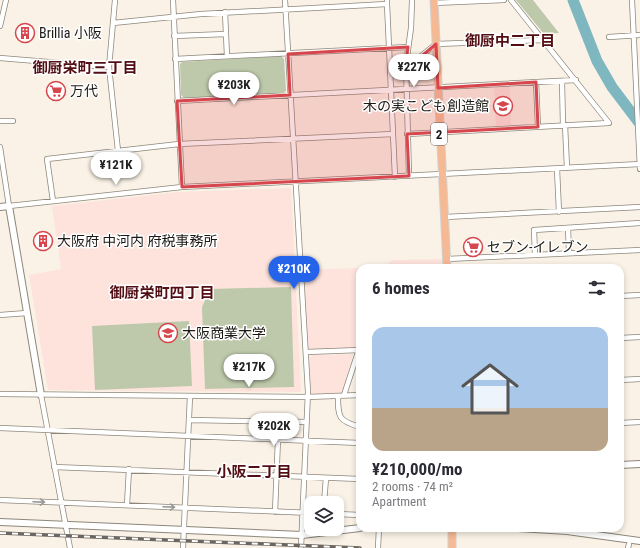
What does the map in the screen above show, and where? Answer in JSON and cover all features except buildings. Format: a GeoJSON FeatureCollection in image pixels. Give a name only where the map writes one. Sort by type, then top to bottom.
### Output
{"type":"FeatureCollection","features":[{"type":"Feature","properties":{"kind":"main road","name":"2"},"geometry":{"type":"LineString","coordinates":[[434,1],[441,174],[447,264]]}},
{"type":"Feature","properties":{"kind":"main road"},"geometry":{"type":"LineString","coordinates":[[452,532],[452,548]]}},
{"type":"Feature","properties":{"kind":"street"},"geometry":{"type":"LineString","coordinates":[[0,26],[6,0]]}},
{"type":"Feature","properties":{"kind":"street"},"geometry":{"type":"LineString","coordinates":[[115,0],[109,67],[118,151]]}},
{"type":"Feature","properties":{"kind":"street"},"geometry":{"type":"LineString","coordinates":[[173,0],[182,187]]}},
{"type":"Feature","properties":{"kind":"street"},"geometry":{"type":"LineString","coordinates":[[285,0],[306,352],[306,440],[301,548]]}},
{"type":"Feature","properties":{"kind":"street"},"geometry":{"type":"LineString","coordinates":[[409,176],[405,77],[411,28],[412,0]]}},
{"type":"Feature","properties":{"kind":"street"},"geometry":{"type":"LineString","coordinates":[[434,1],[504,0]]}},
{"type":"Feature","properties":{"kind":"street"},"geometry":{"type":"LineString","coordinates":[[407,134],[609,123],[511,0]]}},
{"type":"Feature","properties":{"kind":"street"},"geometry":{"type":"LineString","coordinates":[[632,0],[638,77],[636,94],[640,168]]}},
{"type":"Feature","properties":{"kind":"street"},"geometry":{"type":"LineString","coordinates":[[112,23],[225,12],[286,10],[387,2],[395,177]]}},
{"type":"Feature","properties":{"kind":"street"},"geometry":{"type":"LineString","coordinates":[[225,12],[227,56]]}},
{"type":"Feature","properties":{"kind":"street"},"geometry":{"type":"LineString","coordinates":[[174,36],[226,34]]}},
{"type":"Feature","properties":{"kind":"street"},"geometry":{"type":"LineString","coordinates":[[609,37],[640,35]]}},
{"type":"Feature","properties":{"kind":"street"},"geometry":{"type":"LineString","coordinates":[[405,77],[421,56],[436,44],[542,40]]}},
{"type":"Feature","properties":{"kind":"street"},"geometry":{"type":"LineString","coordinates":[[175,59],[408,47]]}},
{"type":"Feature","properties":{"kind":"street"},"geometry":{"type":"LineString","coordinates":[[0,58],[109,67]]}},
{"type":"Feature","properties":{"kind":"street"},"geometry":{"type":"LineString","coordinates":[[177,101],[576,80]]}},
{"type":"Feature","properties":{"kind":"street"},"geometry":{"type":"LineString","coordinates":[[562,81],[567,168]]}},
{"type":"Feature","properties":{"kind":"street"},"geometry":{"type":"LineString","coordinates":[[536,82],[538,127]]}},
{"type":"Feature","properties":{"kind":"street"},"geometry":{"type":"LineString","coordinates":[[0,122],[13,121]]}},
{"type":"Feature","properties":{"kind":"street"},"geometry":{"type":"LineString","coordinates":[[53,201],[47,159],[179,144],[393,134]]}},
{"type":"Feature","properties":{"kind":"street"},"geometry":{"type":"LineString","coordinates":[[0,146],[1,163],[47,431],[70,548]]}},
{"type":"Feature","properties":{"kind":"street"},"geometry":{"type":"LineString","coordinates":[[0,207],[182,187],[640,164]]}},
{"type":"Feature","properties":{"kind":"street"},"geometry":{"type":"LineString","coordinates":[[557,169],[559,212]]}},
{"type":"Feature","properties":{"kind":"street"},"geometry":{"type":"LineString","coordinates":[[445,217],[640,207]]}},
{"type":"Feature","properties":{"kind":"street"},"geometry":{"type":"LineString","coordinates":[[535,255],[534,230],[640,223]]}},
{"type":"Feature","properties":{"kind":"street"},"geometry":{"type":"LineString","coordinates":[[568,228],[570,253]]}},
{"type":"Feature","properties":{"kind":"street"},"geometry":{"type":"LineString","coordinates":[[447,259],[640,250]]}},
{"type":"Feature","properties":{"kind":"street"},"geometry":{"type":"LineString","coordinates":[[624,296],[640,294]]}},
{"type":"Feature","properties":{"kind":"street"},"geometry":{"type":"LineString","coordinates":[[0,315],[27,313]]}},
{"type":"Feature","properties":{"kind":"street"},"geometry":{"type":"LineString","coordinates":[[624,338],[640,337]]}},
{"type":"Feature","properties":{"kind":"street"},"geometry":{"type":"LineString","coordinates":[[306,352],[356,349]]}},
{"type":"Feature","properties":{"kind":"street"},"geometry":{"type":"LineString","coordinates":[[344,396],[356,361]]}},
{"type":"Feature","properties":{"kind":"street"},"geometry":{"type":"LineString","coordinates":[[624,380],[640,379]]}},
{"type":"Feature","properties":{"kind":"street"},"geometry":{"type":"LineString","coordinates":[[0,394],[307,397],[356,395]]}},
{"type":"Feature","properties":{"kind":"street"},"geometry":{"type":"LineString","coordinates":[[183,548],[190,396]]}},
{"type":"Feature","properties":{"kind":"street"},"geometry":{"type":"LineString","coordinates":[[338,397],[338,411],[340,418],[356,426]]}},
{"type":"Feature","properties":{"kind":"street"},"geometry":{"type":"LineString","coordinates":[[190,420],[306,422]]}},
{"type":"Feature","properties":{"kind":"street"},"geometry":{"type":"LineString","coordinates":[[624,423],[640,422]]}},
{"type":"Feature","properties":{"kind":"street"},"geometry":{"type":"LineString","coordinates":[[0,428],[356,442]]}},
{"type":"Feature","properties":{"kind":"street"},"geometry":{"type":"LineString","coordinates":[[275,512],[278,439]]}},
{"type":"Feature","properties":{"kind":"street"},"geometry":{"type":"LineString","coordinates":[[624,465],[640,464]]}},
{"type":"Feature","properties":{"kind":"street"},"geometry":{"type":"LineString","coordinates":[[54,467],[356,479]]}},
{"type":"Feature","properties":{"kind":"street"},"geometry":{"type":"LineString","coordinates":[[127,505],[129,470]]}},
{"type":"Feature","properties":{"kind":"street"},"geometry":{"type":"LineString","coordinates":[[325,496],[326,478]]}},
{"type":"Feature","properties":{"kind":"street"},"geometry":{"type":"LineString","coordinates":[[0,500],[303,513]]}},
{"type":"Feature","properties":{"kind":"street"},"geometry":{"type":"LineString","coordinates":[[344,514],[356,515]]}},
{"type":"Feature","properties":{"kind":"street"},"geometry":{"type":"LineString","coordinates":[[0,522],[302,535],[356,528]]}},
{"type":"Feature","properties":{"kind":"street"},"geometry":{"type":"LineString","coordinates":[[378,548],[379,532]]}},
{"type":"Feature","properties":{"kind":"street"},"geometry":{"type":"LineString","coordinates":[[591,532],[640,541]]}},
{"type":"Feature","properties":{"kind":"highlighted area"},"geometry":{"type":"Polygon","coordinates":[[[436,44],[438,88],[536,82],[538,127],[407,134],[409,176],[182,187],[177,101],[290,95],[288,54],[408,47],[405,70],[436,44]]]}},
{"type":"Feature","properties":{"kind":"shaded area","name":"木の実こども創造館"},"geometry":{"type":"Polygon","coordinates":[[[510,86],[511,125],[496,126],[494,87],[510,86]]]}},
{"type":"Feature","properties":{"kind":"shaded area","name":"大阪商業大学"},"geometry":{"type":"Polygon","coordinates":[[[291,188],[301,392],[48,390],[29,275],[61,269],[52,206],[178,192],[291,188]]]}},
{"type":"Feature","properties":{"kind":"shaded area"},"geometry":{"type":"Polygon","coordinates":[[[442,259],[442,264],[387,264],[392,260],[442,259]]]}},
{"type":"Feature","properties":{"kind":"shaded area"},"geometry":{"type":"Polygon","coordinates":[[[356,268],[356,348],[308,350],[303,270],[356,268]]]}},
{"type":"Feature","properties":{"kind":"shaded area"},"geometry":{"type":"Polygon","coordinates":[[[353,354],[342,393],[311,394],[309,358],[312,355],[353,354]]]}},
{"type":"Feature","properties":{"kind":"green space"},"geometry":{"type":"Polygon","coordinates":[[[516,0],[533,0],[559,33],[544,34],[516,0]]]}},
{"type":"Feature","properties":{"kind":"green space"},"geometry":{"type":"Polygon","coordinates":[[[281,56],[284,59],[286,91],[284,93],[184,98],[181,95],[180,64],[182,62],[281,56]]]}},
{"type":"Feature","properties":{"kind":"green space"},"geometry":{"type":"Polygon","coordinates":[[[291,287],[294,387],[205,389],[202,307],[210,289],[291,287]]]}},
{"type":"Feature","properties":{"kind":"green space"},"geometry":{"type":"Polygon","coordinates":[[[189,321],[192,386],[95,390],[92,326],[189,321]]]}},
{"type":"Feature","properties":{"kind":"waterway"},"geometry":{"type":"LineString","coordinates":[[573,0],[597,61],[612,87],[640,124]]}},
{"type":"Feature","properties":{"kind":"railway"},"geometry":{"type":"LineString","coordinates":[[0,533],[360,548]]}},
{"type":"Feature","properties":{"kind":"place","name":"Brillia 小阪"},"geometry":{"type":"Point","coordinates":[25,33]}},
{"type":"Feature","properties":{"kind":"place","name":"万代"},"geometry":{"type":"Point","coordinates":[56,91]}},
{"type":"Feature","properties":{"kind":"place","name":"木の実こども創造館"},"geometry":{"type":"Point","coordinates":[503,106]}},
{"type":"Feature","properties":{"kind":"place","name":"大阪府 中河内 府税事務所"},"geometry":{"type":"Point","coordinates":[43,241]}},
{"type":"Feature","properties":{"kind":"place","name":"セブン-イレブン"},"geometry":{"type":"Point","coordinates":[473,247]}},
{"type":"Feature","properties":{"kind":"place","name":"大阪商業大学"},"geometry":{"type":"Point","coordinates":[168,333]}},
{"type":"Feature","properties":{"kind":"district","name":"御厨中二丁目"},"geometry":{"type":"Point","coordinates":[510,41]}},
{"type":"Feature","properties":{"kind":"district","name":"御厨栄町三丁目"},"geometry":{"type":"Point","coordinates":[85,68]}},
{"type":"Feature","properties":{"kind":"district","name":"御厨栄町四丁目"},"geometry":{"type":"Point","coordinates":[162,293]}},
{"type":"Feature","properties":{"kind":"district","name":"小阪二丁目"},"geometry":{"type":"Point","coordinates":[254,472]}}]}
